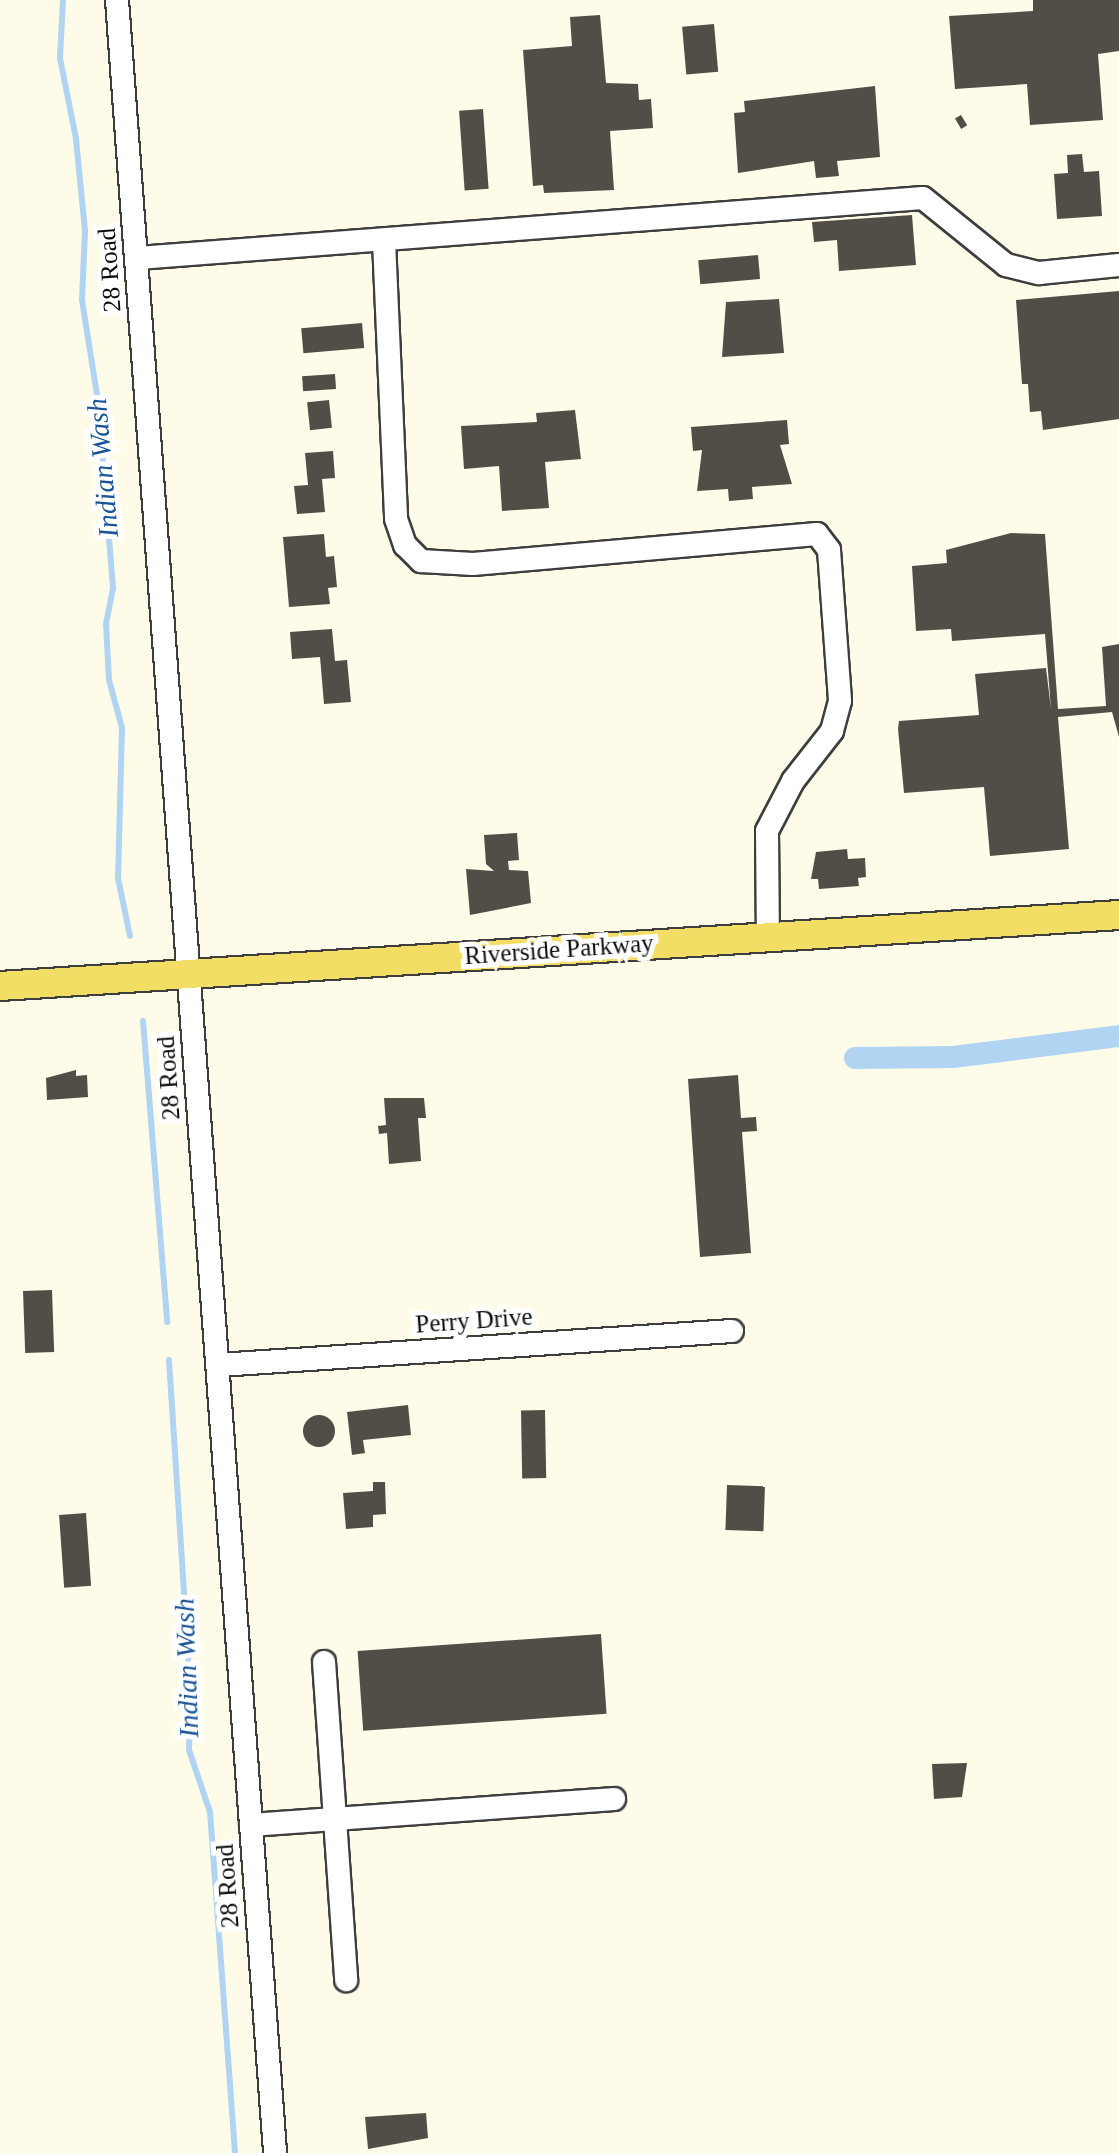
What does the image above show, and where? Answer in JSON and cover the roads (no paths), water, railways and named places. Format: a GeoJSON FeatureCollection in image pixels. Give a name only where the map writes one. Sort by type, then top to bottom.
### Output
{"type":"FeatureCollection","features":[{"type":"Feature","properties":{"kind":"main road","name":"Riverside Parkway"},"geometry":{"type":"LineString","coordinates":[[0,986],[1119,914]]}},
{"type":"Feature","properties":{"kind":"street","name":"28 Road"},"geometry":{"type":"LineString","coordinates":[[117,0],[275,2153]]}},
{"type":"Feature","properties":{"kind":"street"},"geometry":{"type":"LineString","coordinates":[[138,258],[923,198],[1006,266],[1039,273],[1119,265]]}},
{"type":"Feature","properties":{"kind":"street"},"geometry":{"type":"LineString","coordinates":[[384,240],[396,519],[405,545],[421,561],[473,564],[817,534],[828,550],[840,700],[832,731],[793,781],[766,831],[768,937]]}},
{"type":"Feature","properties":{"kind":"street","name":"Perry Drive"},"geometry":{"type":"LineString","coordinates":[[219,1365],[732,1331]]}},
{"type":"Feature","properties":{"kind":"street"},"geometry":{"type":"LineString","coordinates":[[324,1662],[346,1980]]}},
{"type":"Feature","properties":{"kind":"street"},"geometry":{"type":"LineString","coordinates":[[252,1825],[614,1799]]}},
{"type":"Feature","properties":{"kind":"waterway","name":"Indian Wash"},"geometry":{"type":"LineString","coordinates":[[63,0],[60,58],[76,139],[85,231],[82,300],[98,401],[113,588],[106,623],[109,680],[122,728],[118,878],[130,936]]}},
{"type":"Feature","properties":{"kind":"waterway","name":"Indian Wash"},"geometry":{"type":"LineString","coordinates":[[143,1021],[167,1322]]}},
{"type":"Feature","properties":{"kind":"waterway"},"geometry":{"type":"LineString","coordinates":[[855,1058],[953,1057],[1119,1036]]}},
{"type":"Feature","properties":{"kind":"waterway","name":"Indian Wash"},"geometry":{"type":"LineString","coordinates":[[169,1360],[191,1697],[189,1750],[210,1812],[235,2153]]}}]}
